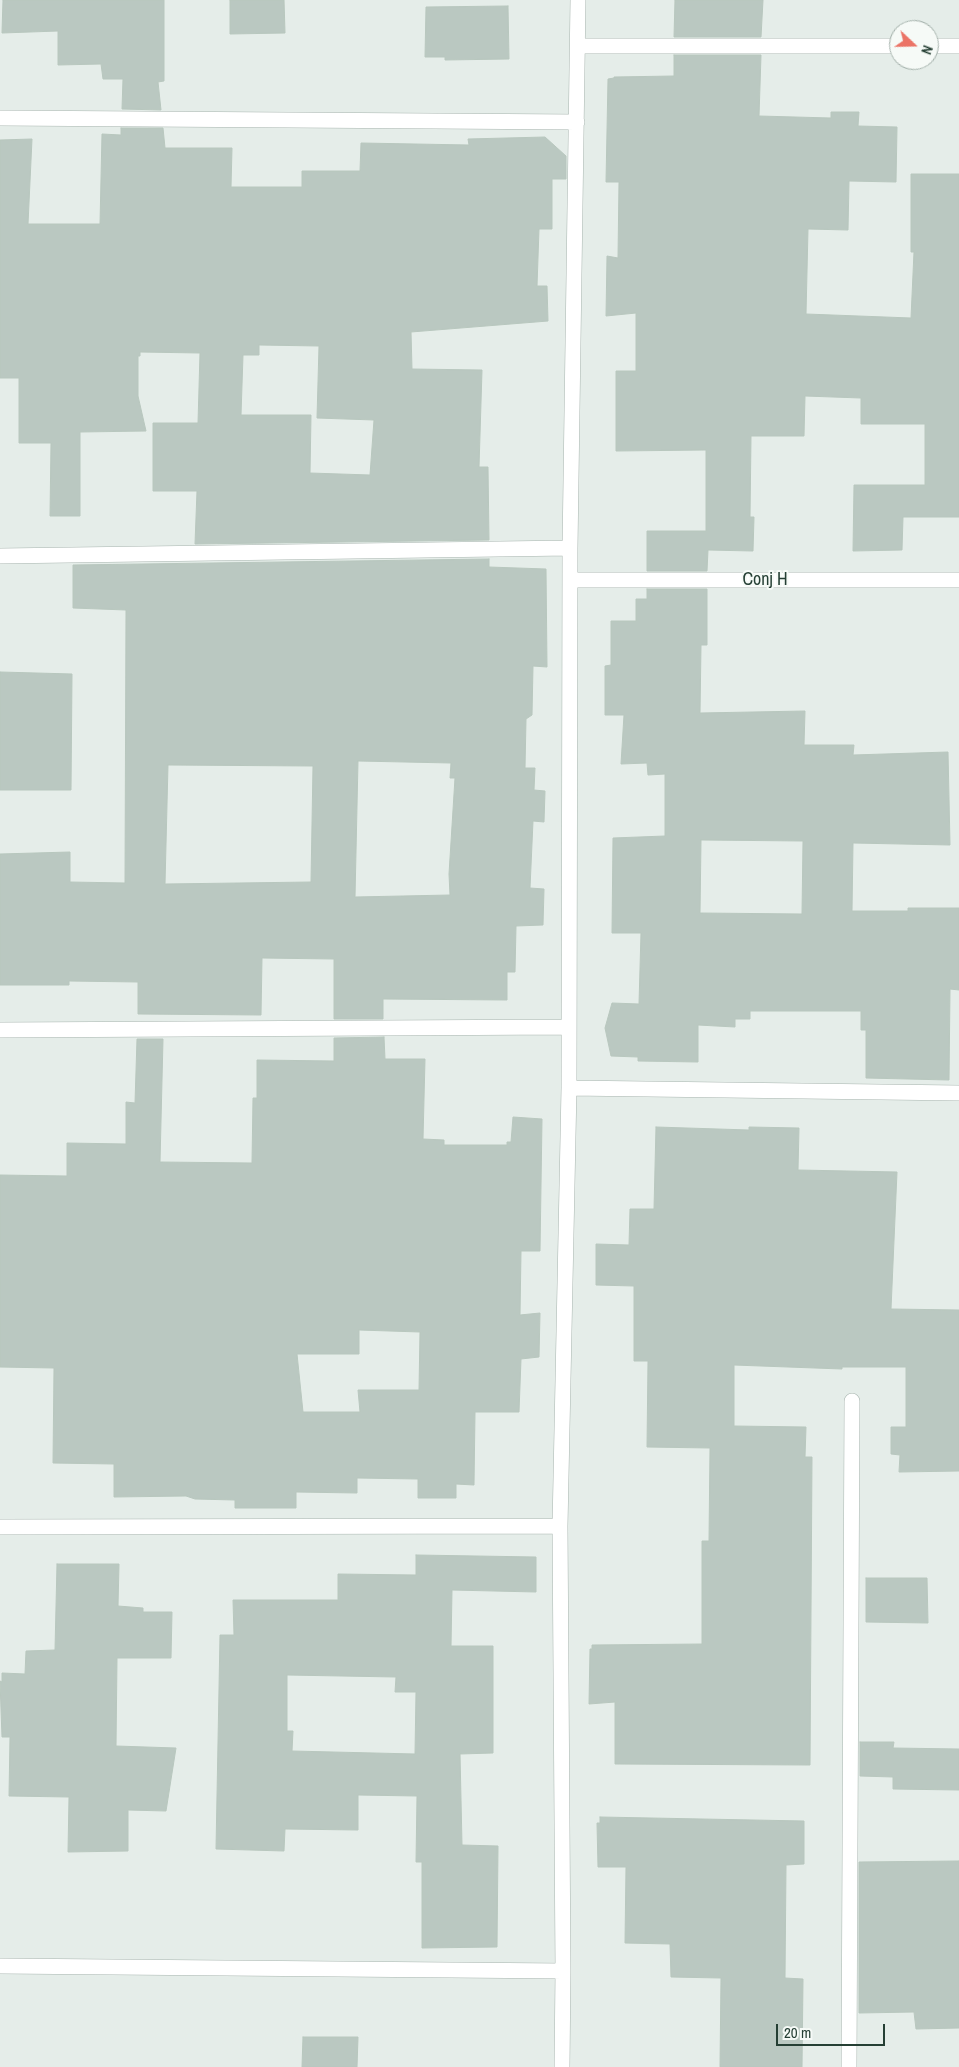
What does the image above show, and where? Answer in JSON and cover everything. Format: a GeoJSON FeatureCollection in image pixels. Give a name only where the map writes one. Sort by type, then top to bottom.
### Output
{"type":"FeatureCollection","features":[{"type":"Feature","properties":{"kind":"street"},"geometry":{"type":"LineString","coordinates":[[562,2067],[564,1971],[560,1526],[569,1088],[570,548],[578,0]]}},
{"type":"Feature","properties":{"kind":"street"},"geometry":{"type":"LineString","coordinates":[[578,46],[889,46]]}},
{"type":"Feature","properties":{"kind":"street"},"geometry":{"type":"LineString","coordinates":[[939,46],[959,46]]}},
{"type":"Feature","properties":{"kind":"street"},"geometry":{"type":"LineString","coordinates":[[0,118],[577,122]]}},
{"type":"Feature","properties":{"kind":"street"},"geometry":{"type":"LineString","coordinates":[[0,556],[570,548]]}},
{"type":"Feature","properties":{"kind":"street","name":"Conj H"},"geometry":{"type":"LineString","coordinates":[[570,580],[959,580]]}},
{"type":"Feature","properties":{"kind":"street"},"geometry":{"type":"LineString","coordinates":[[0,1030],[568,1027]]}},
{"type":"Feature","properties":{"kind":"street"},"geometry":{"type":"LineString","coordinates":[[569,1088],[959,1093]]}},
{"type":"Feature","properties":{"kind":"street"},"geometry":{"type":"LineString","coordinates":[[848,2067],[852,1401]]}},
{"type":"Feature","properties":{"kind":"street"},"geometry":{"type":"LineString","coordinates":[[0,1527],[560,1526]]}},
{"type":"Feature","properties":{"kind":"street"},"geometry":{"type":"LineString","coordinates":[[0,1966],[564,1971]]}},
{"type":"Feature","properties":{"kind":"building"},"geometry":{"type":"Polygon","coordinates":[[[3,0],[164,0],[164,81],[158,82],[161,110],[122,109],[123,79],[103,79],[101,64],[58,65],[58,31],[2,33],[3,0]]]}},
{"type":"Feature","properties":{"kind":"building"},"geometry":{"type":"Polygon","coordinates":[[[230,0],[284,0],[285,33],[230,34],[230,0]]]}},
{"type":"Feature","properties":{"kind":"building"},"geometry":{"type":"Polygon","coordinates":[[[675,0],[763,0],[761,37],[674,37],[675,0]]]}},
{"type":"Feature","properties":{"kind":"building"},"geometry":{"type":"Polygon","coordinates":[[[508,6],[509,59],[445,60],[445,57],[425,57],[426,7],[508,6]]]}},
{"type":"Feature","properties":{"kind":"building"},"geometry":{"type":"Polygon","coordinates":[[[674,55],[761,55],[759,116],[831,118],[831,112],[859,112],[858,126],[897,127],[896,182],[849,181],[848,230],[808,229],[806,314],[911,318],[914,252],[911,252],[911,174],[959,174],[959,517],[903,517],[902,550],[853,551],[854,485],[925,485],[925,424],[861,424],[861,398],[805,396],[804,436],[751,436],[750,517],[754,517],[753,551],[708,550],[707,571],[647,571],[647,531],[706,531],[706,450],[616,451],[616,371],[636,371],[636,313],[606,316],[607,256],[618,258],[619,182],[606,182],[608,79],[614,77],[674,76],[674,55]]]}},
{"type":"Feature","properties":{"kind":"building"},"geometry":{"type":"Polygon","coordinates":[[[121,128],[163,128],[165,148],[232,148],[231,187],[302,187],[302,171],[360,171],[361,143],[469,145],[468,139],[545,137],[566,156],[566,179],[552,179],[552,229],[539,229],[537,286],[547,286],[548,321],[411,332],[412,369],[482,370],[479,467],[488,467],[489,540],[195,544],[197,491],[153,491],[153,423],[198,423],[200,353],[140,352],[140,356],[138,356],[138,396],[146,431],[80,432],[80,516],[50,516],[51,443],[19,443],[19,378],[0,378],[0,140],[32,139],[28,224],[100,224],[102,134],[121,135],[121,128]],[[259,345],[259,355],[243,355],[241,415],[311,415],[310,473],[370,475],[374,420],[317,418],[319,346],[259,345]]]}},
{"type":"Feature","properties":{"kind":"building"},"geometry":{"type":"Polygon","coordinates":[[[489,559],[489,567],[546,569],[547,667],[533,666],[532,715],[526,719],[525,768],[535,768],[534,790],[545,791],[544,822],[533,821],[530,888],[544,889],[543,925],[516,926],[515,972],[507,972],[507,1000],[383,999],[383,1019],[334,1019],[334,959],[262,958],[261,1015],[138,1014],[138,982],[69,981],[69,985],[0,985],[0,854],[70,852],[70,882],[125,883],[126,610],[73,608],[73,565],[489,559]],[[358,761],[355,897],[450,895],[449,874],[455,778],[450,778],[451,763],[358,761]],[[168,765],[165,884],[311,882],[313,766],[168,765]]]}},
{"type":"Feature","properties":{"kind":"building"},"geometry":{"type":"Polygon","coordinates":[[[647,589],[707,589],[707,645],[701,645],[700,713],[805,711],[804,745],[854,745],[853,755],[948,752],[950,845],[853,843],[852,911],[908,911],[908,908],[959,908],[959,990],[950,989],[949,1080],[866,1078],[866,1030],[861,1030],[861,1011],[750,1011],[750,1019],[735,1019],[735,1027],[698,1025],[698,1062],[638,1061],[638,1057],[611,1056],[605,1028],[612,1003],[639,1004],[641,933],[612,933],[613,838],[665,836],[665,774],[648,775],[647,763],[621,764],[624,715],[605,715],[605,666],[611,665],[611,621],[636,621],[636,599],[647,599],[647,589]],[[701,840],[700,913],[802,914],[803,841],[701,840]]]}},
{"type":"Feature","properties":{"kind":"building"},"geometry":{"type":"Polygon","coordinates":[[[0,672],[72,674],[71,790],[0,790],[0,672]]]}},
{"type":"Feature","properties":{"kind":"building"},"geometry":{"type":"Polygon","coordinates":[[[384,1037],[385,1059],[425,1059],[423,1139],[444,1140],[444,1145],[507,1145],[507,1142],[511,1142],[513,1117],[542,1119],[540,1251],[521,1251],[520,1315],[540,1313],[539,1357],[521,1359],[519,1412],[475,1412],[474,1485],[456,1484],[456,1498],[418,1498],[418,1479],[357,1478],[357,1493],[296,1492],[296,1508],[235,1508],[235,1500],[195,1499],[186,1496],[114,1497],[114,1464],[53,1463],[54,1368],[0,1367],[0,1175],[67,1176],[67,1143],[126,1144],[126,1102],[135,1103],[137,1039],[163,1039],[160,1162],[252,1163],[253,1098],[257,1098],[257,1060],[334,1061],[334,1038],[384,1037]],[[359,1330],[359,1354],[297,1354],[303,1412],[360,1412],[358,1390],[419,1390],[420,1332],[359,1330]]]}},
{"type":"Feature","properties":{"kind":"building"},"geometry":{"type":"Polygon","coordinates":[[[656,1127],[749,1130],[749,1127],[799,1128],[798,1170],[897,1172],[891,1309],[959,1310],[959,1471],[899,1472],[900,1455],[891,1454],[891,1427],[906,1427],[906,1367],[842,1367],[842,1369],[734,1365],[734,1426],[806,1427],[805,1457],[812,1457],[810,1765],[615,1764],[615,1702],[589,1704],[590,1649],[592,1649],[592,1645],[702,1644],[702,1541],[709,1541],[710,1448],[647,1447],[648,1361],[634,1361],[634,1286],[596,1285],[596,1244],[629,1245],[630,1209],[654,1209],[656,1127]]]}},
{"type":"Feature","properties":{"kind":"building"},"geometry":{"type":"Polygon","coordinates":[[[416,1555],[536,1557],[536,1592],[452,1590],[451,1646],[493,1646],[493,1753],[460,1754],[462,1845],[498,1846],[497,1947],[422,1948],[422,1862],[416,1862],[417,1796],[358,1795],[358,1830],[285,1829],[284,1851],[216,1849],[220,1635],[234,1635],[233,1600],[338,1600],[338,1574],[416,1575],[416,1555]],[[287,1675],[287,1731],[293,1731],[292,1751],[415,1754],[416,1692],[395,1692],[396,1677],[287,1675]]]}},
{"type":"Feature","properties":{"kind":"building"},"geometry":{"type":"Polygon","coordinates":[[[57,1564],[119,1564],[118,1606],[143,1608],[143,1612],[172,1612],[171,1658],[117,1658],[116,1746],[176,1748],[166,1811],[128,1810],[128,1851],[68,1852],[69,1797],[9,1796],[10,1737],[2,1737],[0,1681],[2,1682],[2,1673],[25,1674],[26,1651],[55,1650],[57,1564]]]}},
{"type":"Feature","properties":{"kind":"building"},"geometry":{"type":"Polygon","coordinates":[[[866,1578],[927,1578],[928,1623],[866,1622],[866,1578]]]}},
{"type":"Feature","properties":{"kind":"building"},"geometry":{"type":"Polygon","coordinates":[[[860,1742],[894,1742],[893,1748],[959,1749],[959,1790],[893,1789],[893,1777],[860,1776],[860,1742]]]}},
{"type":"Feature","properties":{"kind":"building"},"geometry":{"type":"Polygon","coordinates":[[[600,1817],[804,1821],[804,1864],[786,1865],[785,1978],[803,1979],[802,2067],[720,2067],[721,1978],[671,1977],[670,1944],[625,1943],[626,1867],[598,1867],[597,1823],[600,1823],[600,1817]]]}},
{"type":"Feature","properties":{"kind":"building"},"geometry":{"type":"Polygon","coordinates":[[[959,1861],[959,2028],[916,2029],[914,2012],[859,2013],[859,1862],[959,1861]]]}},
{"type":"Feature","properties":{"kind":"building"},"geometry":{"type":"Polygon","coordinates":[[[303,2037],[358,2037],[357,2067],[302,2067],[303,2037]]]}}]}
